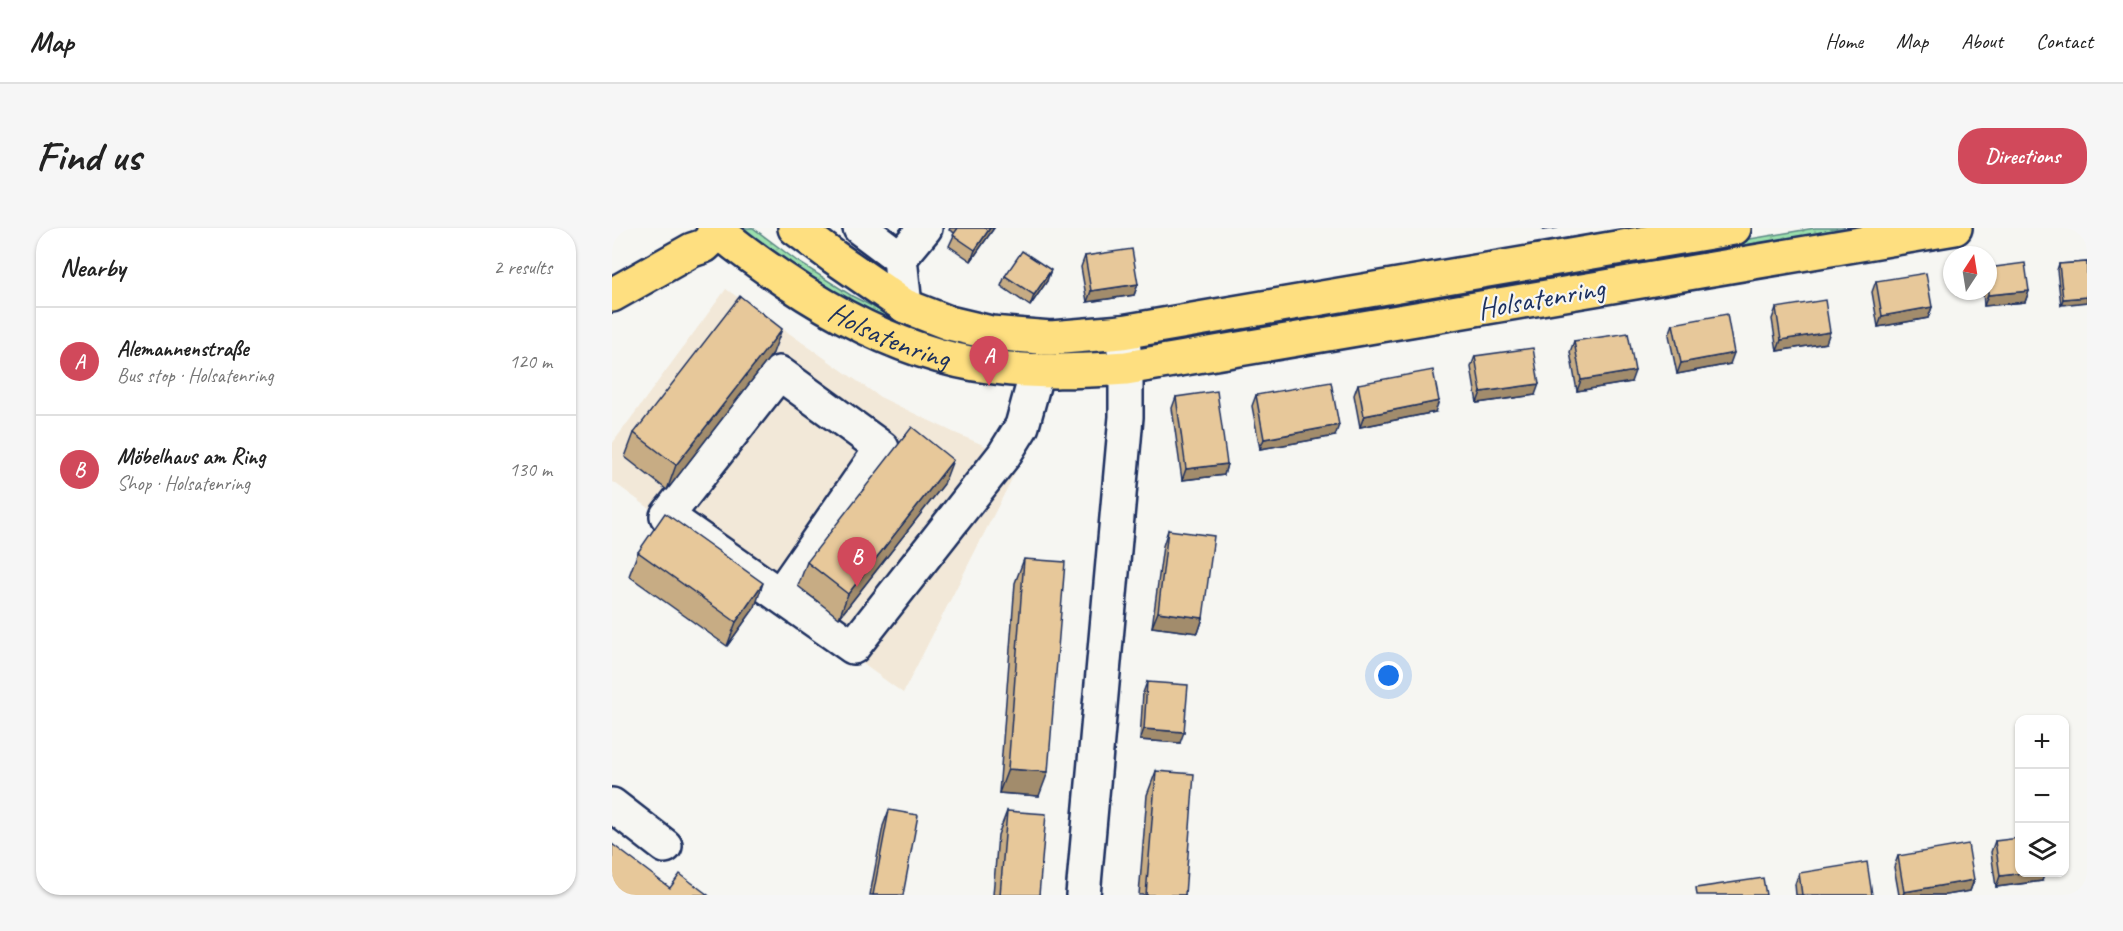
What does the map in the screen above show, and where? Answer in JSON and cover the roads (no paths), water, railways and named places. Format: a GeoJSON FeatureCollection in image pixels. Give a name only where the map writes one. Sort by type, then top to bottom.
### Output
{"type":"FeatureCollection","features":[{"type":"Feature","properties":{"kind":"main road","name":"Holsatenring"},"geometry":{"type":"LineString","coordinates":[[795,228],[905,306],[949,323],[991,333],[1051,338],[1122,332],[1533,264],[1734,228]]}},
{"type":"Feature","properties":{"kind":"main road","name":"Holsatenring"},"geometry":{"type":"LineString","coordinates":[[717,230],[792,285],[852,321],[898,342],[945,358],[993,367],[1037,371],[1126,368],[1955,228]]}},
{"type":"Feature","properties":{"kind":"main road"},"geometry":{"type":"LineString","coordinates":[[612,295],[692,250],[704,246],[717,230]]}},
{"type":"Feature","properties":{"kind":"street"},"geometry":{"type":"LineString","coordinates":[[860,228],[900,258],[925,228]]}},
{"type":"Feature","properties":{"kind":"street","name":"Holsatenring"},"geometry":{"type":"LineString","coordinates":[[900,258],[905,306]]}},
{"type":"Feature","properties":{"kind":"street"},"geometry":{"type":"LineString","coordinates":[[1083,895],[1125,417],[1126,368],[1122,332]]}},
{"type":"Feature","properties":{"kind":"street"},"geometry":{"type":"LineString","coordinates":[[780,595],[882,448],[779,373],[667,516],[853,647],[1004,455],[1022,426],[1037,371]]}},
{"type":"Feature","properties":{"kind":"street"},"geometry":{"type":"LineString","coordinates":[[612,805],[665,846]]}},
{"type":"Feature","properties":{"kind":"place","name":"Alemannenstraße"},"geometry":{"type":"Point","coordinates":[989,386]}},
{"type":"Feature","properties":{"kind":"place","name":"Möbelhaus am Ring"},"geometry":{"type":"Point","coordinates":[857,587]}}]}
